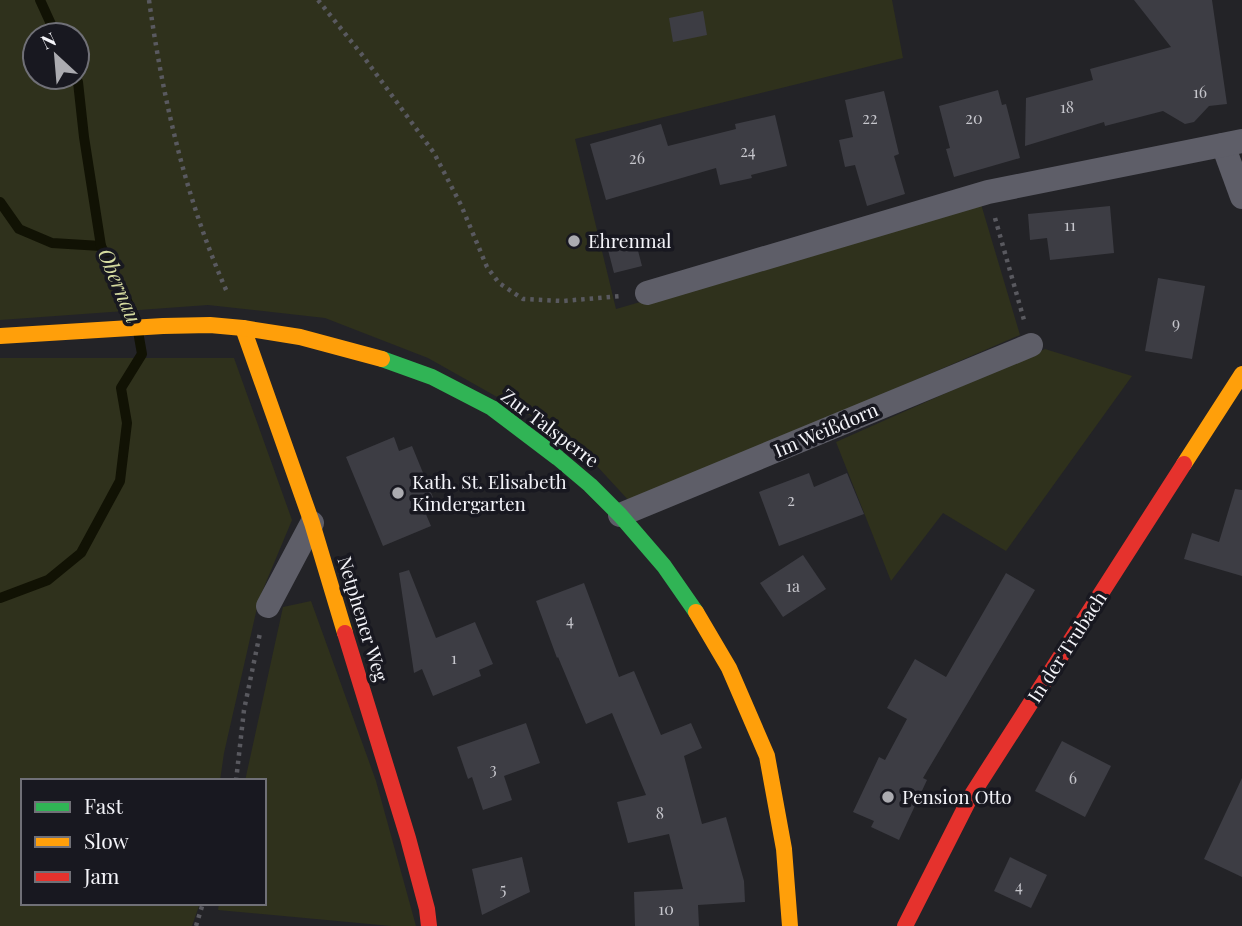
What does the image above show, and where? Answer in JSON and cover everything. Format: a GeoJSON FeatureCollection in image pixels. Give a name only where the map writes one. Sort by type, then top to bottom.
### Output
{"type":"FeatureCollection","features":[{"type":"Feature","properties":{"kind":"street"},"geometry":{"type":"LineString","coordinates":[[647,293],[988,192],[1233,143],[1242,197]]}},
{"type":"Feature","properties":{"kind":"street","name":"Zur Talsperre"},"geometry":{"type":"LineString","coordinates":[[0,336],[163,326],[243,328],[300,337],[370,355],[432,377],[492,408],[569,467],[620,515],[664,566],[698,615],[729,668],[767,756],[785,849],[790,926]]}},
{"type":"Feature","properties":{"kind":"street","name":"Netphener Weg"},"geometry":{"type":"LineString","coordinates":[[243,328],[312,523],[408,838],[429,926]]}},
{"type":"Feature","properties":{"kind":"street","name":"Im Weißdorn"},"geometry":{"type":"LineString","coordinates":[[620,515],[1031,345]]}},
{"type":"Feature","properties":{"kind":"street","name":"In der Trubach"},"geometry":{"type":"LineString","coordinates":[[905,926],[971,796],[1242,374]]}},
{"type":"Feature","properties":{"kind":"street"},"geometry":{"type":"LineString","coordinates":[[268,606],[312,523]]}},
{"type":"Feature","properties":{"kind":"path"},"geometry":{"type":"LineString","coordinates":[[149,0],[162,79],[180,159],[210,254],[243,328]]}},
{"type":"Feature","properties":{"kind":"path"},"geometry":{"type":"LineString","coordinates":[[318,0],[434,153],[461,205],[487,267],[499,283],[523,299],[563,301],[647,293]]}},
{"type":"Feature","properties":{"kind":"path"},"geometry":{"type":"LineString","coordinates":[[988,192],[1031,345]]}},
{"type":"Feature","properties":{"kind":"path"},"geometry":{"type":"LineString","coordinates":[[236,779],[244,710],[257,644],[268,606]]}},
{"type":"Feature","properties":{"kind":"path"},"geometry":{"type":"LineString","coordinates":[[197,926],[202,905]]}},
{"type":"Feature","properties":{"kind":"green space"},"geometry":{"type":"Polygon","coordinates":[[[0,0],[892,0],[903,58],[575,139],[616,309],[981,204],[1020,335],[631,503],[572,439],[428,358],[325,318],[208,305],[0,320],[0,0]]]}},
{"type":"Feature","properties":{"kind":"green space"},"geometry":{"type":"Polygon","coordinates":[[[1045,349],[1132,376],[1006,551],[943,513],[891,581],[836,442],[1045,349]]]}},
{"type":"Feature","properties":{"kind":"green space"},"geometry":{"type":"Polygon","coordinates":[[[0,358],[234,358],[292,520],[259,599],[220,779],[21,779],[21,905],[199,905],[192,926],[0,926],[0,358]]]}},
{"type":"Feature","properties":{"kind":"green space"},"geometry":{"type":"Polygon","coordinates":[[[311,601],[376,781],[416,926],[218,910],[219,905],[266,905],[266,779],[245,779],[283,607],[311,601]]]}},
{"type":"Feature","properties":{"kind":"building"},"geometry":{"type":"Polygon","coordinates":[[[1134,0],[1212,0],[1227,104],[1209,106],[1194,122],[1185,124],[1163,111],[1105,126],[1104,122],[1025,146],[1026,98],[1093,80],[1090,69],[1171,47],[1134,0]]]}},
{"type":"Feature","properties":{"kind":"building"},"geometry":{"type":"Polygon","coordinates":[[[703,11],[707,35],[673,42],[669,18],[703,11]]]}},
{"type":"Feature","properties":{"kind":"building"},"geometry":{"type":"Polygon","coordinates":[[[998,90],[1002,105],[1006,104],[1020,158],[954,177],[939,106],[998,90]]]}},
{"type":"Feature","properties":{"kind":"building"},"geometry":{"type":"Polygon","coordinates":[[[884,91],[899,154],[894,156],[905,194],[867,206],[855,165],[845,167],[839,140],[853,137],[845,100],[884,91]]]}},
{"type":"Feature","properties":{"kind":"building"},"geometry":{"type":"Polygon","coordinates":[[[775,115],[787,166],[720,185],[716,168],[606,200],[590,144],[661,124],[668,146],[736,129],[735,124],[775,115]]]}},
{"type":"Feature","properties":{"kind":"building"},"geometry":{"type":"Polygon","coordinates":[[[1110,206],[1114,253],[1050,260],[1047,238],[1030,240],[1028,214],[1110,206]]]}},
{"type":"Feature","properties":{"kind":"building"},"geometry":{"type":"Polygon","coordinates":[[[635,239],[642,266],[614,273],[607,246],[635,239]]]}},
{"type":"Feature","properties":{"kind":"building"},"geometry":{"type":"Polygon","coordinates":[[[1158,278],[1205,286],[1192,359],[1145,351],[1158,278]]]}},
{"type":"Feature","properties":{"kind":"building","name":"Kath. St. Elisabeth Kindergarten"},"geometry":{"type":"Polygon","coordinates":[[[394,437],[399,451],[412,446],[437,507],[425,512],[431,526],[383,546],[346,457],[394,437]]]}},
{"type":"Feature","properties":{"kind":"building"},"geometry":{"type":"Polygon","coordinates":[[[809,473],[814,487],[847,473],[864,514],[779,546],[759,492],[809,473]]]}},
{"type":"Feature","properties":{"kind":"building"},"geometry":{"type":"Polygon","coordinates":[[[1235,489],[1242,490],[1242,576],[1184,559],[1192,533],[1219,542],[1235,489]]]}},
{"type":"Feature","properties":{"kind":"building"},"geometry":{"type":"Polygon","coordinates":[[[803,555],[826,589],[783,617],[760,583],[803,555]]]}},
{"type":"Feature","properties":{"kind":"building"},"geometry":{"type":"Polygon","coordinates":[[[409,570],[436,638],[475,622],[493,664],[479,670],[481,676],[433,696],[422,669],[414,673],[399,573],[409,570]]]}},
{"type":"Feature","properties":{"kind":"building"},"geometry":{"type":"Polygon","coordinates":[[[1006,573],[1035,590],[923,778],[927,780],[899,840],[871,827],[874,821],[853,812],[879,757],[885,760],[907,719],[887,708],[915,659],[946,677],[1006,573]]]}},
{"type":"Feature","properties":{"kind":"building"},"geometry":{"type":"Polygon","coordinates":[[[584,583],[619,677],[634,671],[661,735],[691,723],[702,748],[684,756],[702,824],[726,817],[744,881],[745,902],[698,905],[699,926],[635,926],[634,892],[683,889],[669,834],[628,843],[617,802],[646,795],[612,713],[586,724],[536,601],[584,583]]]}},
{"type":"Feature","properties":{"kind":"building"},"geometry":{"type":"Polygon","coordinates":[[[526,723],[540,763],[504,776],[512,800],[483,810],[472,777],[468,779],[457,747],[526,723]]]}},
{"type":"Feature","properties":{"kind":"building"},"geometry":{"type":"Polygon","coordinates":[[[1062,741],[1111,766],[1085,817],[1035,791],[1062,741]]]}},
{"type":"Feature","properties":{"kind":"building"},"geometry":{"type":"Polygon","coordinates":[[[1242,778],[1242,877],[1204,859],[1242,778]]]}},
{"type":"Feature","properties":{"kind":"building"},"geometry":{"type":"Polygon","coordinates":[[[522,857],[530,892],[482,915],[472,869],[522,857]]]}},
{"type":"Feature","properties":{"kind":"building"},"geometry":{"type":"Polygon","coordinates":[[[1010,857],[1047,875],[1031,908],[994,891],[1010,857]]]}},
{"type":"Feature","properties":{"kind":"waterway","name":"Obernau"},"geometry":{"type":"LineString","coordinates":[[40,0],[50,21]]}},
{"type":"Feature","properties":{"kind":"waterway","name":"Obernau"},"geometry":{"type":"LineString","coordinates":[[0,598],[48,580],[81,553],[120,481],[127,423],[121,388],[142,354],[136,320],[101,246],[79,91]]}},
{"type":"Feature","properties":{"kind":"waterway"},"geometry":{"type":"LineString","coordinates":[[0,202],[19,229],[52,243],[101,246]]}},
{"type":"Feature","properties":{"kind":"traffic: fast"},"geometry":{"type":"LineString","coordinates":[[382,359],[432,377],[492,408],[558,458],[620,515],[664,566],[696,612]]}},
{"type":"Feature","properties":{"kind":"traffic: slow"},"geometry":{"type":"LineString","coordinates":[[0,336],[210,325],[300,337],[382,359]]}},
{"type":"Feature","properties":{"kind":"traffic: slow"},"geometry":{"type":"LineString","coordinates":[[243,328],[312,523],[345,633]]}},
{"type":"Feature","properties":{"kind":"traffic: slow"},"geometry":{"type":"LineString","coordinates":[[1184,464],[1242,374]]}},
{"type":"Feature","properties":{"kind":"traffic: slow"},"geometry":{"type":"LineString","coordinates":[[696,612],[729,668],[767,756],[784,849],[790,926]]}},
{"type":"Feature","properties":{"kind":"traffic: jam"},"geometry":{"type":"LineString","coordinates":[[905,926],[971,796],[1184,464]]}},
{"type":"Feature","properties":{"kind":"traffic: jam"},"geometry":{"type":"LineString","coordinates":[[345,633],[408,838],[429,926]]}},
{"type":"Feature","properties":{"kind":"place","name":"Ehrenmal"},"geometry":{"type":"Point","coordinates":[574,241]}},
{"type":"Feature","properties":{"kind":"place","name":"Kath. St. Elisabeth Kindergarten"},"geometry":{"type":"Point","coordinates":[398,493]}},
{"type":"Feature","properties":{"kind":"place","name":"Pension Otto"},"geometry":{"type":"Point","coordinates":[888,797]}}]}
